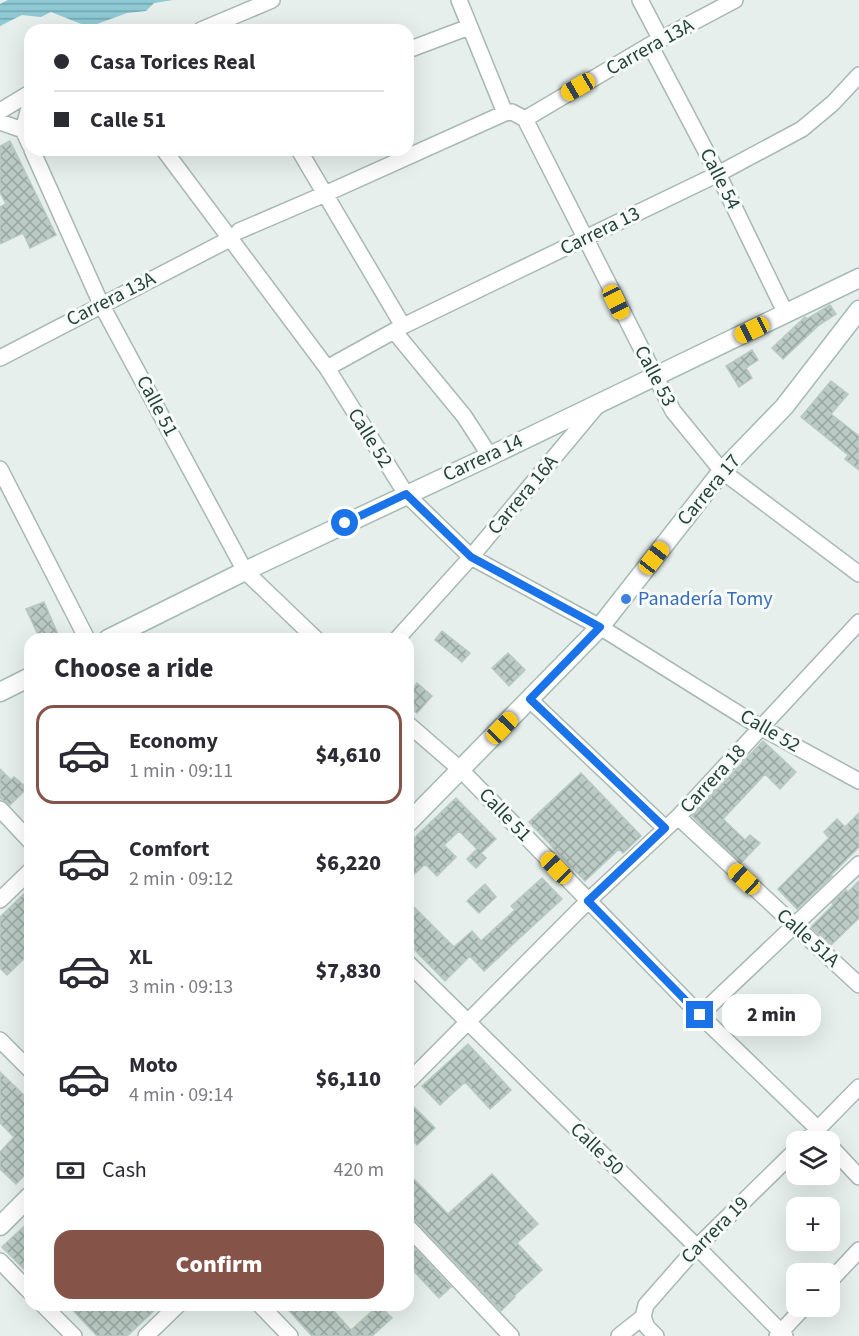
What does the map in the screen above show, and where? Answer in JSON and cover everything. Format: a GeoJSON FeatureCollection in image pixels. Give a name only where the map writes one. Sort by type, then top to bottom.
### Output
{"type":"FeatureCollection","features":[{"type":"Feature","properties":{"kind":"main road","name":"Carrera 14"},"geometry":{"type":"LineString","coordinates":[[120,633],[859,278]]}},
{"type":"Feature","properties":{"kind":"main road","name":"Carrera 17"},"geometry":{"type":"LineString","coordinates":[[414,817],[600,627],[722,471],[784,407],[859,310]]}},
{"type":"Feature","properties":{"kind":"main road"},"geometry":{"type":"LineString","coordinates":[[0,692],[24,680]]}},
{"type":"Feature","properties":{"kind":"main road"},"geometry":{"type":"LineString","coordinates":[[0,1226],[24,1202]]}},
{"type":"Feature","properties":{"kind":"street"},"geometry":{"type":"LineString","coordinates":[[230,24],[272,0]]}},
{"type":"Feature","properties":{"kind":"street"},"geometry":{"type":"LineString","coordinates":[[459,0],[505,113]]}},
{"type":"Feature","properties":{"kind":"street","name":"Calle 54"},"geometry":{"type":"LineString","coordinates":[[640,0],[656,43],[786,314]]}},
{"type":"Feature","properties":{"kind":"street","name":"Carrera 13A"},"geometry":{"type":"LineString","coordinates":[[525,118],[735,0]]}},
{"type":"Feature","properties":{"kind":"street"},"geometry":{"type":"LineString","coordinates":[[414,48],[470,27]]}},
{"type":"Feature","properties":{"kind":"street","name":"Carrera 13"},"geometry":{"type":"LineString","coordinates":[[327,368],[398,329],[718,174],[802,129],[833,103],[859,75]]}},
{"type":"Feature","properties":{"kind":"street"},"geometry":{"type":"LineString","coordinates":[[0,111],[24,97]]}},
{"type":"Feature","properties":{"kind":"street"},"geometry":{"type":"LineString","coordinates":[[414,154],[505,113],[512,112],[525,118]]}},
{"type":"Feature","properties":{"kind":"street","name":"Calle 53"},"geometry":{"type":"LineString","coordinates":[[525,118],[673,411],[722,471],[859,574]]}},
{"type":"Feature","properties":{"kind":"street"},"geometry":{"type":"LineString","coordinates":[[0,122],[23,130],[24,126]]}},
{"type":"Feature","properties":{"kind":"street","name":"Calle 51"},"geometry":{"type":"LineString","coordinates":[[35,156],[101,304],[245,571],[310,633]]}},
{"type":"Feature","properties":{"kind":"street","name":"Calle 52"},"geometry":{"type":"LineString","coordinates":[[168,156],[327,368],[406,494],[471,557],[600,627],[760,727],[859,781]]}},
{"type":"Feature","properties":{"kind":"street"},"geometry":{"type":"LineString","coordinates":[[303,156],[398,329],[464,416],[490,456]]}},
{"type":"Feature","properties":{"kind":"street"},"geometry":{"type":"LineString","coordinates":[[239,231],[409,156]]}},
{"type":"Feature","properties":{"kind":"street","name":"Carrera 13A"},"geometry":{"type":"LineString","coordinates":[[0,358],[224,242]]}},
{"type":"Feature","properties":{"kind":"street","name":"Carrera 16A"},"geometry":{"type":"LineString","coordinates":[[402,633],[471,557],[599,404]]}},
{"type":"Feature","properties":{"kind":"street"},"geometry":{"type":"LineString","coordinates":[[0,468],[84,633]]}},
{"type":"Feature","properties":{"kind":"street","name":"Carrera 18"},"geometry":{"type":"LineString","coordinates":[[414,1077],[588,901],[678,817],[859,622]]}},
{"type":"Feature","properties":{"kind":"street"},"geometry":{"type":"LineString","coordinates":[[530,699],[665,828]]}},
{"type":"Feature","properties":{"kind":"street","name":"Calle 51"},"geometry":{"type":"LineString","coordinates":[[414,729],[461,770],[700,1015],[818,1131]]}},
{"type":"Feature","properties":{"kind":"street"},"geometry":{"type":"LineString","coordinates":[[0,809],[24,835]]}},
{"type":"Feature","properties":{"kind":"street","name":"Calle 51A"},"geometry":{"type":"LineString","coordinates":[[678,817],[859,985]]}},
{"type":"Feature","properties":{"kind":"street"},"geometry":{"type":"LineString","coordinates":[[700,1015],[859,864]]}},
{"type":"Feature","properties":{"kind":"street"},"geometry":{"type":"LineString","coordinates":[[0,900],[24,877]]}},
{"type":"Feature","properties":{"kind":"street","name":"Calle 50"},"geometry":{"type":"LineString","coordinates":[[414,969],[697,1247],[781,1335]]}},
{"type":"Feature","properties":{"kind":"street"},"geometry":{"type":"LineString","coordinates":[[0,1040],[24,1064]]}},
{"type":"Feature","properties":{"kind":"street"},"geometry":{"type":"LineString","coordinates":[[825,1131],[859,1087]]}},
{"type":"Feature","properties":{"kind":"street"},"geometry":{"type":"LineString","coordinates":[[840,1157],[859,1177]]}},
{"type":"Feature","properties":{"kind":"street","name":"Carrera 19"},"geometry":{"type":"LineString","coordinates":[[643,1317],[646,1305],[697,1247],[786,1160]]}},
{"type":"Feature","properties":{"kind":"street"},"geometry":{"type":"LineString","coordinates":[[414,1233],[512,1336]]}},
{"type":"Feature","properties":{"kind":"street"},"geometry":{"type":"LineString","coordinates":[[840,1270],[859,1250]]}},
{"type":"Feature","properties":{"kind":"street"},"geometry":{"type":"LineString","coordinates":[[0,1261],[24,1286]]}},
{"type":"Feature","properties":{"kind":"street"},"geometry":{"type":"LineString","coordinates":[[49,1311],[74,1336]]}},
{"type":"Feature","properties":{"kind":"street"},"geometry":{"type":"LineString","coordinates":[[146,1336],[172,1311]]}},
{"type":"Feature","properties":{"kind":"street"},"geometry":{"type":"LineString","coordinates":[[266,1311],[290,1336]]}},
{"type":"Feature","properties":{"kind":"street"},"geometry":{"type":"LineString","coordinates":[[619,1336],[643,1317],[647,1328],[656,1336]]}},
{"type":"Feature","properties":{"kind":"street"},"geometry":{"type":"LineString","coordinates":[[781,1335],[796,1317]]}},
{"type":"Feature","properties":{"kind":"water"},"geometry":{"type":"Polygon","coordinates":[[[8,0],[173,0],[154,3],[146,11],[127,13],[97,24],[81,24],[51,12],[41,17],[22,15],[0,26],[0,4],[8,0]]]}},
{"type":"Feature","properties":{"kind":"building"},"geometry":{"type":"Polygon","coordinates":[[[10,141],[56,235],[30,248],[23,233],[0,244],[0,207],[6,204],[0,192],[0,146],[10,141]]]}},
{"type":"Feature","properties":{"kind":"building"},"geometry":{"type":"Polygon","coordinates":[[[830,305],[836,314],[819,325],[783,359],[772,348],[805,317],[807,319],[830,305]]]}},
{"type":"Feature","properties":{"kind":"building"},"geometry":{"type":"Polygon","coordinates":[[[752,350],[758,360],[746,368],[752,378],[739,387],[726,366],[752,350]]]}},
{"type":"Feature","properties":{"kind":"building"},"geometry":{"type":"Polygon","coordinates":[[[831,381],[848,394],[831,414],[859,436],[859,470],[845,459],[848,455],[801,417],[831,381]]]}},
{"type":"Feature","properties":{"kind":"building"},"geometry":{"type":"Polygon","coordinates":[[[44,602],[57,633],[37,633],[26,609],[44,602]]]}},
{"type":"Feature","properties":{"kind":"building"},"geometry":{"type":"Polygon","coordinates":[[[442,631],[470,653],[462,662],[435,640],[442,631]]]}},
{"type":"Feature","properties":{"kind":"building"},"geometry":{"type":"Polygon","coordinates":[[[508,653],[525,670],[509,686],[492,668],[508,653]]]}},
{"type":"Feature","properties":{"kind":"building"},"geometry":{"type":"Polygon","coordinates":[[[417,683],[432,696],[417,713],[414,711],[414,686],[417,683]]]}},
{"type":"Feature","properties":{"kind":"building"},"geometry":{"type":"Polygon","coordinates":[[[763,741],[796,772],[780,789],[765,774],[723,819],[745,840],[750,835],[760,843],[741,863],[692,816],[763,741]]]}},
{"type":"Feature","properties":{"kind":"building"},"geometry":{"type":"Polygon","coordinates":[[[0,769],[11,780],[14,777],[24,785],[24,791],[10,805],[0,798],[0,769]]]}},
{"type":"Feature","properties":{"kind":"building"},"geometry":{"type":"Polygon","coordinates":[[[581,773],[641,836],[623,853],[619,849],[585,881],[529,822],[581,773]]]}},
{"type":"Feature","properties":{"kind":"building"},"geometry":{"type":"Polygon","coordinates":[[[456,798],[496,839],[481,853],[486,858],[476,868],[467,859],[477,849],[459,831],[444,845],[456,857],[437,876],[425,864],[414,874],[414,838],[456,798]]]}},
{"type":"Feature","properties":{"kind":"building"},"geometry":{"type":"Polygon","coordinates":[[[859,813],[859,847],[797,909],[778,889],[829,838],[824,832],[837,819],[845,827],[859,813]]]}},
{"type":"Feature","properties":{"kind":"building"},"geometry":{"type":"Polygon","coordinates":[[[542,878],[562,899],[484,971],[470,956],[445,981],[414,949],[414,907],[454,947],[472,931],[481,941],[515,910],[511,906],[542,878]]]}},
{"type":"Feature","properties":{"kind":"building"},"geometry":{"type":"Polygon","coordinates":[[[859,881],[859,918],[831,945],[811,927],[833,905],[832,903],[859,881]]]}},
{"type":"Feature","properties":{"kind":"building"},"geometry":{"type":"Polygon","coordinates":[[[485,884],[496,897],[479,913],[467,901],[485,884]]]}},
{"type":"Feature","properties":{"kind":"building"},"geometry":{"type":"Polygon","coordinates":[[[24,894],[24,959],[7,975],[0,968],[0,917],[24,894]]]}},
{"type":"Feature","properties":{"kind":"building"},"geometry":{"type":"Polygon","coordinates":[[[468,1044],[511,1090],[490,1109],[465,1082],[440,1105],[422,1086],[468,1044]]]}},
{"type":"Feature","properties":{"kind":"building"},"geometry":{"type":"Polygon","coordinates":[[[0,1072],[24,1095],[24,1176],[16,1184],[0,1169],[0,1152],[14,1137],[0,1123],[0,1072]]]}},
{"type":"Feature","properties":{"kind":"building"},"geometry":{"type":"Polygon","coordinates":[[[414,1107],[435,1128],[417,1145],[414,1142],[414,1107]]]}},
{"type":"Feature","properties":{"kind":"building"},"geometry":{"type":"Polygon","coordinates":[[[492,1174],[538,1224],[517,1243],[542,1270],[501,1311],[415,1220],[414,1179],[448,1214],[492,1174]]]}},
{"type":"Feature","properties":{"kind":"building"},"geometry":{"type":"Polygon","coordinates":[[[24,1227],[24,1269],[2,1247],[24,1227]]]}},
{"type":"Feature","properties":{"kind":"building"},"geometry":{"type":"Polygon","coordinates":[[[414,1247],[451,1287],[439,1298],[414,1271],[414,1247]]]}},
{"type":"Feature","properties":{"kind":"building"},"geometry":{"type":"Polygon","coordinates":[[[74,1311],[122,1311],[124,1313],[126,1311],[154,1311],[127,1336],[97,1336],[74,1311]]]}},
{"type":"Feature","properties":{"kind":"building"},"geometry":{"type":"Polygon","coordinates":[[[289,1311],[334,1311],[351,1330],[372,1311],[385,1311],[392,1318],[372,1336],[312,1336],[289,1311]]]}},
{"type":"Feature","properties":{"kind":"place","name":"Panadería Tomy"},"geometry":{"type":"Point","coordinates":[626,599]}},
{"type":"Feature","properties":{"kind":"route"},"geometry":{"type":"LineString","coordinates":[[345,523],[406,494],[471,557],[600,627],[530,699],[665,828],[588,901],[700,1015]]}}]}
